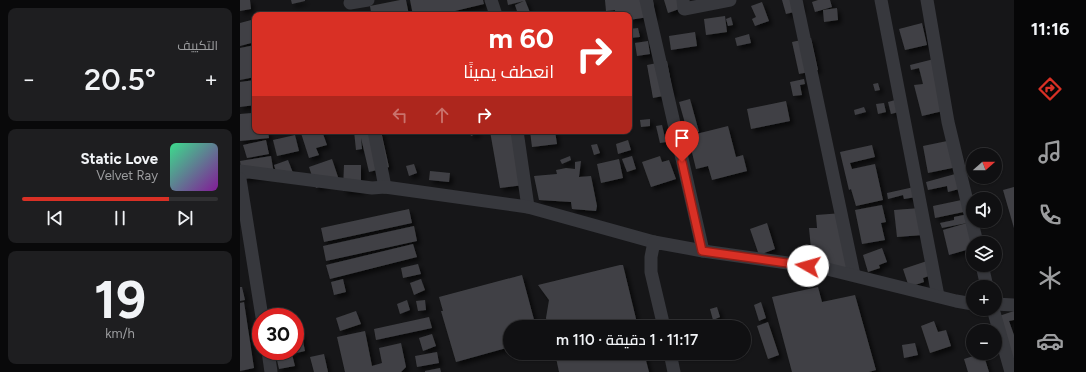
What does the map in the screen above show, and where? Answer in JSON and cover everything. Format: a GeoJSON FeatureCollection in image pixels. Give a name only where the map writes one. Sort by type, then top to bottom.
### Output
{"type":"FeatureCollection","features":[{"type":"Feature","properties":{"kind":"street"},"geometry":{"type":"LineString","coordinates":[[350,6],[368,0]]}},
{"type":"Feature","properties":{"kind":"street"},"geometry":{"type":"LineString","coordinates":[[491,0],[495,12]]}},
{"type":"Feature","properties":{"kind":"street"},"geometry":{"type":"LineString","coordinates":[[646,0],[702,251]]}},
{"type":"Feature","properties":{"kind":"street"},"geometry":{"type":"LineString","coordinates":[[683,0],[684,9],[730,0]]}},
{"type":"Feature","properties":{"kind":"street"},"geometry":{"type":"LineString","coordinates":[[796,0],[854,275]]}},
{"type":"Feature","properties":{"kind":"street"},"geometry":{"type":"LineString","coordinates":[[881,0],[938,296]]}},
{"type":"Feature","properties":{"kind":"street"},"geometry":{"type":"LineString","coordinates":[[927,0],[948,122],[975,236]]}},
{"type":"Feature","properties":{"kind":"street"},"geometry":{"type":"LineString","coordinates":[[375,134],[385,187]]}},
{"type":"Feature","properties":{"kind":"street"},"geometry":{"type":"LineString","coordinates":[[517,134],[528,207]]}},
{"type":"Feature","properties":{"kind":"street"},"geometry":{"type":"LineString","coordinates":[[240,171],[372,188],[385,187],[528,207],[654,242],[702,251],[823,268],[966,302]]}},
{"type":"Feature","properties":{"kind":"street"},"geometry":{"type":"LineString","coordinates":[[240,179],[261,308]]}},
{"type":"Feature","properties":{"kind":"street"},"geometry":{"type":"LineString","coordinates":[[654,242],[651,257],[651,272],[662,320]]}},
{"type":"Feature","properties":{"kind":"street"},"geometry":{"type":"LineString","coordinates":[[1002,304],[1014,305]]}},
{"type":"Feature","properties":{"kind":"street"},"geometry":{"type":"LineString","coordinates":[[995,316],[1011,372]]}},
{"type":"Feature","properties":{"kind":"street"},"geometry":{"type":"LineString","coordinates":[[269,360],[271,372]]}},
{"type":"Feature","properties":{"kind":"street"},"geometry":{"type":"LineString","coordinates":[[671,360],[674,372]]}},
{"type":"Feature","properties":{"kind":"building"},"geometry":{"type":"Polygon","coordinates":[[[240,0],[250,0],[251,9],[240,11],[240,0]]]}},
{"type":"Feature","properties":{"kind":"building"},"geometry":{"type":"Polygon","coordinates":[[[291,0],[305,0],[305,1],[292,4],[291,0]]]}},
{"type":"Feature","properties":{"kind":"building"},"geometry":{"type":"Polygon","coordinates":[[[406,0],[408,12],[371,12],[370,6],[406,0]]]}},
{"type":"Feature","properties":{"kind":"building"},"geometry":{"type":"Polygon","coordinates":[[[410,0],[483,0],[484,4],[455,12],[412,12],[410,0]]]}},
{"type":"Feature","properties":{"kind":"building"},"geometry":{"type":"Polygon","coordinates":[[[507,0],[525,0],[530,12],[515,12],[517,11],[515,5],[524,1],[508,5],[507,0]]]}},
{"type":"Feature","properties":{"kind":"building"},"geometry":{"type":"Polygon","coordinates":[[[605,0],[653,0],[655,16],[632,20],[632,12],[615,12],[615,10],[606,11],[605,0]]]}},
{"type":"Feature","properties":{"kind":"building"},"geometry":{"type":"Polygon","coordinates":[[[664,0],[679,0],[682,8],[668,13],[664,0]]]}},
{"type":"Feature","properties":{"kind":"building"},"geometry":{"type":"Polygon","coordinates":[[[782,0],[800,0],[802,10],[786,14],[782,0]]]}},
{"type":"Feature","properties":{"kind":"building"},"geometry":{"type":"Polygon","coordinates":[[[818,0],[830,0],[832,7],[815,12],[812,2],[818,0]]]}},
{"type":"Feature","properties":{"kind":"building"},"geometry":{"type":"Polygon","coordinates":[[[762,2],[769,21],[755,26],[752,19],[756,17],[751,6],[762,2]]]}},
{"type":"Feature","properties":{"kind":"building"},"geometry":{"type":"Polygon","coordinates":[[[837,8],[838,20],[824,22],[823,10],[837,8]]]}},
{"type":"Feature","properties":{"kind":"building"},"geometry":{"type":"Polygon","coordinates":[[[725,16],[727,32],[706,35],[704,19],[725,16]]]}},
{"type":"Feature","properties":{"kind":"building"},"geometry":{"type":"Polygon","coordinates":[[[731,17],[733,25],[728,26],[726,19],[731,17]]]}},
{"type":"Feature","properties":{"kind":"building"},"geometry":{"type":"Polygon","coordinates":[[[252,20],[252,43],[240,46],[240,23],[252,20]]]}},
{"type":"Feature","properties":{"kind":"building"},"geometry":{"type":"Polygon","coordinates":[[[922,23],[927,45],[905,50],[899,29],[922,23]]]}},
{"type":"Feature","properties":{"kind":"building"},"geometry":{"type":"Polygon","coordinates":[[[638,28],[640,37],[632,38],[632,29],[638,28]]]}},
{"type":"Feature","properties":{"kind":"building"},"geometry":{"type":"Polygon","coordinates":[[[695,32],[697,46],[671,50],[669,36],[695,32]]]}},
{"type":"Feature","properties":{"kind":"building"},"geometry":{"type":"Polygon","coordinates":[[[749,34],[751,43],[737,46],[735,38],[749,34]]]}},
{"type":"Feature","properties":{"kind":"building"},"geometry":{"type":"Polygon","coordinates":[[[811,38],[818,70],[799,74],[792,42],[811,38]]]}},
{"type":"Feature","properties":{"kind":"building"},"geometry":{"type":"Polygon","coordinates":[[[648,41],[650,54],[637,56],[635,43],[648,41]]]}},
{"type":"Feature","properties":{"kind":"building"},"geometry":{"type":"Polygon","coordinates":[[[252,46],[252,78],[240,80],[240,48],[252,46]]]}},
{"type":"Feature","properties":{"kind":"building"},"geometry":{"type":"Polygon","coordinates":[[[934,59],[947,110],[922,116],[914,85],[923,84],[919,68],[911,70],[910,65],[934,59]]]}},
{"type":"Feature","properties":{"kind":"building"},"geometry":{"type":"Polygon","coordinates":[[[667,61],[673,94],[653,98],[647,65],[667,61]]]}},
{"type":"Feature","properties":{"kind":"building"},"geometry":{"type":"Polygon","coordinates":[[[804,79],[805,84],[800,85],[802,95],[793,96],[790,82],[804,79]]]}},
{"type":"Feature","properties":{"kind":"building"},"geometry":{"type":"Polygon","coordinates":[[[252,80],[252,105],[240,107],[240,82],[252,80]]]}},
{"type":"Feature","properties":{"kind":"building"},"geometry":{"type":"Polygon","coordinates":[[[878,83],[880,90],[875,91],[873,84],[878,83]]]}},
{"type":"Feature","properties":{"kind":"building"},"geometry":{"type":"Polygon","coordinates":[[[690,99],[699,132],[688,134],[679,102],[690,99]]]}},
{"type":"Feature","properties":{"kind":"building"},"geometry":{"type":"Polygon","coordinates":[[[899,99],[902,111],[891,114],[888,102],[899,99]]]}},
{"type":"Feature","properties":{"kind":"building"},"geometry":{"type":"Polygon","coordinates":[[[786,101],[790,121],[751,129],[747,109],[786,101]]]}},
{"type":"Feature","properties":{"kind":"building"},"geometry":{"type":"Polygon","coordinates":[[[884,103],[886,112],[878,114],[876,104],[884,103]]]}},
{"type":"Feature","properties":{"kind":"building"},"geometry":{"type":"Polygon","coordinates":[[[864,107],[866,112],[855,115],[854,110],[864,107]]]}},
{"type":"Feature","properties":{"kind":"building"},"geometry":{"type":"Polygon","coordinates":[[[252,113],[252,134],[268,134],[269,138],[240,141],[240,114],[252,113]]]}},
{"type":"Feature","properties":{"kind":"building"},"geometry":{"type":"Polygon","coordinates":[[[650,119],[650,126],[641,127],[640,120],[650,119]]]}},
{"type":"Feature","properties":{"kind":"building"},"geometry":{"type":"Polygon","coordinates":[[[662,125],[666,142],[660,143],[656,126],[662,125]]]}},
{"type":"Feature","properties":{"kind":"building"},"geometry":{"type":"Polygon","coordinates":[[[728,126],[736,157],[743,155],[747,171],[712,180],[708,166],[696,169],[688,136],[728,126]]]}},
{"type":"Feature","properties":{"kind":"building"},"geometry":{"type":"Polygon","coordinates":[[[301,134],[323,134],[327,145],[316,148],[319,155],[309,158],[301,134]]]}},
{"type":"Feature","properties":{"kind":"building"},"geometry":{"type":"Polygon","coordinates":[[[354,134],[382,134],[389,167],[369,172],[361,138],[362,149],[356,150],[354,134]]]}},
{"type":"Feature","properties":{"kind":"building"},"geometry":{"type":"Polygon","coordinates":[[[491,134],[516,134],[524,185],[500,188],[491,134]]]}},
{"type":"Feature","properties":{"kind":"building"},"geometry":{"type":"Polygon","coordinates":[[[530,134],[555,134],[557,144],[532,147],[530,134]]]}},
{"type":"Feature","properties":{"kind":"building"},"geometry":{"type":"Polygon","coordinates":[[[295,135],[299,151],[277,156],[273,140],[295,135]]]}},
{"type":"Feature","properties":{"kind":"building"},"geometry":{"type":"Polygon","coordinates":[[[266,140],[269,154],[247,158],[243,145],[266,140]]]}},
{"type":"Feature","properties":{"kind":"building"},"geometry":{"type":"Polygon","coordinates":[[[628,140],[631,150],[618,154],[616,144],[628,140]]]}},
{"type":"Feature","properties":{"kind":"building"},"geometry":{"type":"Polygon","coordinates":[[[952,140],[962,166],[928,173],[923,146],[952,140]]]}},
{"type":"Feature","properties":{"kind":"building"},"geometry":{"type":"Polygon","coordinates":[[[597,144],[600,153],[594,155],[591,145],[597,144]]]}},
{"type":"Feature","properties":{"kind":"building"},"geometry":{"type":"Polygon","coordinates":[[[872,145],[875,157],[850,163],[852,169],[875,164],[883,200],[856,206],[851,189],[849,190],[840,152],[872,145]]]}},
{"type":"Feature","properties":{"kind":"building"},"geometry":{"type":"Polygon","coordinates":[[[271,156],[274,174],[243,179],[240,161],[271,156]]]}},
{"type":"Feature","properties":{"kind":"building"},"geometry":{"type":"Polygon","coordinates":[[[570,156],[571,160],[562,164],[560,160],[570,156]]]}},
{"type":"Feature","properties":{"kind":"building"},"geometry":{"type":"Polygon","coordinates":[[[632,156],[636,169],[627,172],[622,159],[632,156]]]}},
{"type":"Feature","properties":{"kind":"building"},"geometry":{"type":"Polygon","coordinates":[[[660,156],[662,162],[669,160],[676,179],[651,187],[642,162],[660,156]]]}},
{"type":"Feature","properties":{"kind":"building"},"geometry":{"type":"Polygon","coordinates":[[[332,159],[339,180],[316,188],[309,167],[332,159]]]}},
{"type":"Feature","properties":{"kind":"building"},"geometry":{"type":"Polygon","coordinates":[[[619,159],[623,178],[601,183],[597,164],[619,159]]]}},
{"type":"Feature","properties":{"kind":"building"},"geometry":{"type":"Polygon","coordinates":[[[288,160],[293,173],[278,178],[274,165],[288,160]]]}},
{"type":"Feature","properties":{"kind":"building"},"geometry":{"type":"Polygon","coordinates":[[[581,161],[579,177],[591,176],[597,206],[596,211],[572,209],[571,202],[539,200],[534,176],[557,174],[556,170],[566,168],[575,169],[575,162],[581,161]]]}},
{"type":"Feature","properties":{"kind":"building"},"geometry":{"type":"Polygon","coordinates":[[[414,164],[417,173],[409,176],[406,166],[414,164]]]}},
{"type":"Feature","properties":{"kind":"building"},"geometry":{"type":"Polygon","coordinates":[[[344,165],[361,165],[361,191],[343,191],[344,165]]]}},
{"type":"Feature","properties":{"kind":"building"},"geometry":{"type":"Polygon","coordinates":[[[430,171],[450,173],[449,182],[429,180],[430,171]]]}},
{"type":"Feature","properties":{"kind":"building"},"geometry":{"type":"Polygon","coordinates":[[[959,173],[963,188],[948,192],[947,186],[928,190],[926,182],[959,173]]]}},
{"type":"Feature","properties":{"kind":"building"},"geometry":{"type":"Polygon","coordinates":[[[914,187],[916,197],[904,199],[903,195],[888,199],[887,193],[914,187]]]}},
{"type":"Feature","properties":{"kind":"building"},"geometry":{"type":"Polygon","coordinates":[[[1014,187],[1014,228],[1003,190],[1014,187]]]}},
{"type":"Feature","properties":{"kind":"building"},"geometry":{"type":"Polygon","coordinates":[[[966,199],[966,211],[935,218],[933,206],[966,199]]]}},
{"type":"Feature","properties":{"kind":"building"},"geometry":{"type":"Polygon","coordinates":[[[882,205],[886,222],[881,223],[885,240],[862,244],[855,210],[882,205]]]}},
{"type":"Feature","properties":{"kind":"building"},"geometry":{"type":"Polygon","coordinates":[[[920,208],[923,235],[897,237],[894,210],[920,208]]]}},
{"type":"Feature","properties":{"kind":"building"},"geometry":{"type":"Polygon","coordinates":[[[409,209],[412,223],[324,242],[321,228],[409,209]]]}},
{"type":"Feature","properties":{"kind":"building"},"geometry":{"type":"Polygon","coordinates":[[[843,213],[847,267],[813,269],[809,228],[817,228],[816,215],[843,213]]]}},
{"type":"Feature","properties":{"kind":"building"},"geometry":{"type":"Polygon","coordinates":[[[966,214],[966,223],[942,228],[940,223],[954,220],[954,217],[966,214]]]}},
{"type":"Feature","properties":{"kind":"building"},"geometry":{"type":"Polygon","coordinates":[[[767,223],[775,249],[759,255],[750,229],[767,223]]]}},
{"type":"Feature","properties":{"kind":"building"},"geometry":{"type":"Polygon","coordinates":[[[966,223],[966,228],[973,228],[973,236],[966,236],[966,250],[949,255],[943,230],[966,223]]]}},
{"type":"Feature","properties":{"kind":"building"},"geometry":{"type":"Polygon","coordinates":[[[414,226],[417,241],[326,261],[323,246],[414,226]]]}},
{"type":"Feature","properties":{"kind":"building"},"geometry":{"type":"Polygon","coordinates":[[[413,244],[417,257],[330,279],[326,265],[413,244]]]}},
{"type":"Feature","properties":{"kind":"building"},"geometry":{"type":"Polygon","coordinates":[[[882,248],[887,262],[879,265],[880,268],[868,272],[863,255],[882,248]]]}},
{"type":"Feature","properties":{"kind":"building"},"geometry":{"type":"Polygon","coordinates":[[[930,260],[935,274],[923,278],[924,282],[909,287],[903,269],[930,260]]]}},
{"type":"Feature","properties":{"kind":"building"},"geometry":{"type":"Polygon","coordinates":[[[418,264],[421,274],[403,278],[401,268],[418,264]]]}},
{"type":"Feature","properties":{"kind":"building"},"geometry":{"type":"Polygon","coordinates":[[[623,265],[636,320],[546,320],[549,300],[538,285],[623,265]]]}},
{"type":"Feature","properties":{"kind":"building"},"geometry":{"type":"Polygon","coordinates":[[[522,275],[534,320],[503,320],[503,349],[456,362],[441,311],[443,311],[439,297],[522,275]]]}},
{"type":"Feature","properties":{"kind":"building"},"geometry":{"type":"Polygon","coordinates":[[[343,279],[346,292],[334,295],[331,282],[343,279]]]}},
{"type":"Feature","properties":{"kind":"building"},"geometry":{"type":"Polygon","coordinates":[[[421,279],[425,290],[414,295],[410,283],[421,279]]]}},
{"type":"Feature","properties":{"kind":"building"},"geometry":{"type":"Polygon","coordinates":[[[240,287],[242,287],[245,300],[240,301],[240,287]]]}},
{"type":"Feature","properties":{"kind":"building"},"geometry":{"type":"Polygon","coordinates":[[[818,287],[822,302],[855,295],[876,370],[869,372],[792,372],[772,297],[818,287]]]}},
{"type":"Feature","properties":{"kind":"building"},"geometry":{"type":"Polygon","coordinates":[[[407,300],[410,310],[400,314],[397,304],[407,300]]]}},
{"type":"Feature","properties":{"kind":"building"},"geometry":{"type":"Polygon","coordinates":[[[425,300],[426,310],[418,311],[416,301],[425,300]]]}},
{"type":"Feature","properties":{"kind":"building"},"geometry":{"type":"Polygon","coordinates":[[[244,302],[254,368],[240,371],[240,303],[244,302]]]}},
{"type":"Feature","properties":{"kind":"building"},"geometry":{"type":"Polygon","coordinates":[[[761,302],[766,318],[759,321],[754,305],[761,302]]]}},
{"type":"Feature","properties":{"kind":"building"},"geometry":{"type":"Polygon","coordinates":[[[717,307],[720,317],[713,320],[710,309],[717,307]]]}},
{"type":"Feature","properties":{"kind":"building"},"geometry":{"type":"Polygon","coordinates":[[[356,311],[361,324],[340,331],[336,318],[356,311]]]}},
{"type":"Feature","properties":{"kind":"building"},"geometry":{"type":"Polygon","coordinates":[[[1014,311],[1014,320],[1009,321],[1014,335],[1014,361],[999,316],[1014,311]]]}},
{"type":"Feature","properties":{"kind":"building"},"geometry":{"type":"Polygon","coordinates":[[[429,317],[432,328],[376,340],[374,329],[429,317]]]}},
{"type":"Feature","properties":{"kind":"building"},"geometry":{"type":"Polygon","coordinates":[[[934,321],[938,332],[946,330],[951,346],[930,353],[921,326],[934,321]]]}},
{"type":"Feature","properties":{"kind":"building"},"geometry":{"type":"Polygon","coordinates":[[[768,322],[779,355],[768,359],[757,326],[768,322]]]}},
{"type":"Feature","properties":{"kind":"building"},"geometry":{"type":"Polygon","coordinates":[[[365,331],[372,366],[382,363],[379,348],[401,343],[406,367],[401,372],[345,372],[337,337],[365,331]]]}},
{"type":"Feature","properties":{"kind":"building"},"geometry":{"type":"Polygon","coordinates":[[[432,334],[436,346],[423,351],[419,338],[432,334]]]}},
{"type":"Feature","properties":{"kind":"building"},"geometry":{"type":"Polygon","coordinates":[[[915,343],[918,355],[904,358],[902,345],[915,343]]]}},
{"type":"Feature","properties":{"kind":"building"},"geometry":{"type":"Polygon","coordinates":[[[437,352],[439,363],[417,367],[415,356],[437,352]]]}},
{"type":"Feature","properties":{"kind":"building"},"geometry":{"type":"Polygon","coordinates":[[[324,354],[328,372],[314,372],[310,357],[324,354]]]}},
{"type":"Feature","properties":{"kind":"building"},"geometry":{"type":"Polygon","coordinates":[[[964,359],[985,360],[989,372],[968,372],[964,359]]]}},
{"type":"Feature","properties":{"kind":"building"},"geometry":{"type":"Polygon","coordinates":[[[277,360],[294,360],[295,366],[279,369],[277,360]]]}},
{"type":"Feature","properties":{"kind":"building"},"geometry":{"type":"Polygon","coordinates":[[[556,360],[646,360],[649,372],[559,372],[556,360]]]}},
{"type":"Feature","properties":{"kind":"building"},"geometry":{"type":"Polygon","coordinates":[[[440,368],[441,372],[425,372],[425,371],[440,368]]]}},
{"type":"Feature","properties":{"kind":"route"},"geometry":{"type":"LineString","coordinates":[[682,162],[702,251],[808,266]]}}]}
